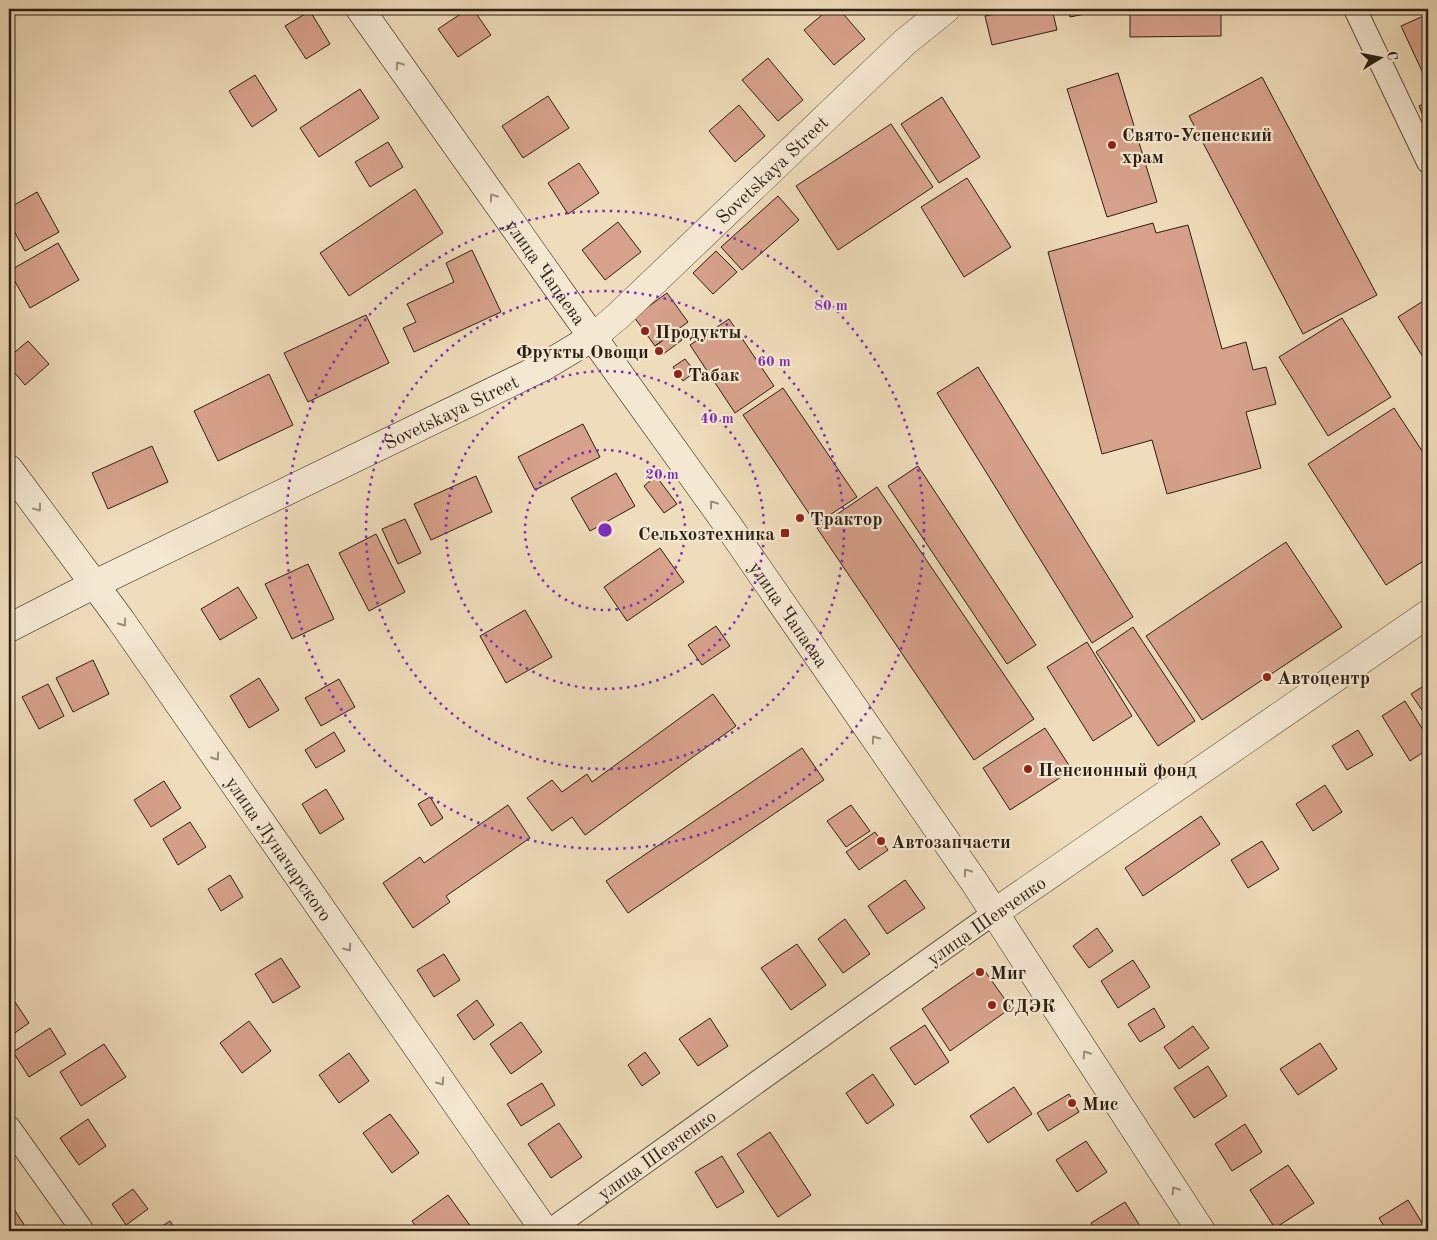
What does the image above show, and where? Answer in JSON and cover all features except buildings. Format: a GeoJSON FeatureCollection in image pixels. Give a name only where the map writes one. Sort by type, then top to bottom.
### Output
{"type":"FeatureCollection","features":[{"type":"Feature","properties":{"kind":"main road","name":"улица Чапаева"},"geometry":{"type":"LineString","coordinates":[[360,9],[727,524],[994,913],[1202,1231]]}},
{"type":"Feature","properties":{"kind":"main road","name":"Sovetskaya Street"},"geometry":{"type":"LineString","coordinates":[[9,628],[95,584],[543,367],[593,336],[618,316],[905,42],[946,9]]}},
{"type":"Feature","properties":{"kind":"main road","name":"улица Луначарского"},"geometry":{"type":"LineString","coordinates":[[9,469],[95,584],[544,1231]]}},
{"type":"Feature","properties":{"kind":"main road","name":"улица Шевченко"},"geometry":{"type":"LineString","coordinates":[[994,913],[1428,614]]}},
{"type":"Feature","properties":{"kind":"street"},"geometry":{"type":"LineString","coordinates":[[1355,9],[1428,162]]}},
{"type":"Feature","properties":{"kind":"street","name":"улица Шевченко"},"geometry":{"type":"LineString","coordinates":[[549,1231],[994,913]]}},
{"type":"Feature","properties":{"kind":"street"},"geometry":{"type":"LineString","coordinates":[[9,1126],[83,1231]]}},
{"type":"Feature","properties":{"kind":"place","name":"Свято-Успенский храм"},"geometry":{"type":"Point","coordinates":[1112,145]}},
{"type":"Feature","properties":{"kind":"place","name":"Продукты"},"geometry":{"type":"Point","coordinates":[645,331]}},
{"type":"Feature","properties":{"kind":"place","name":"Фрукты Овощи"},"geometry":{"type":"Point","coordinates":[659,351]}},
{"type":"Feature","properties":{"kind":"place","name":"Табак"},"geometry":{"type":"Point","coordinates":[678,374]}},
{"type":"Feature","properties":{"kind":"place","name":"Трактор"},"geometry":{"type":"Point","coordinates":[800,518]}},
{"type":"Feature","properties":{"kind":"place","name":"Сельхозтехника"},"geometry":{"type":"Point","coordinates":[785,533]}},
{"type":"Feature","properties":{"kind":"place","name":"Автоцентр"},"geometry":{"type":"Point","coordinates":[1267,677]}},
{"type":"Feature","properties":{"kind":"place","name":"Пенсионный фонд"},"geometry":{"type":"Point","coordinates":[1028,769]}},
{"type":"Feature","properties":{"kind":"place","name":"Автозапчасти"},"geometry":{"type":"Point","coordinates":[881,841]}},
{"type":"Feature","properties":{"kind":"place","name":"Миг"},"geometry":{"type":"Point","coordinates":[980,972]}},
{"type":"Feature","properties":{"kind":"place","name":"СДЭК"},"geometry":{"type":"Point","coordinates":[992,1005]}},
{"type":"Feature","properties":{"kind":"place","name":"Мис"},"geometry":{"type":"Point","coordinates":[1072,1103]}}]}
